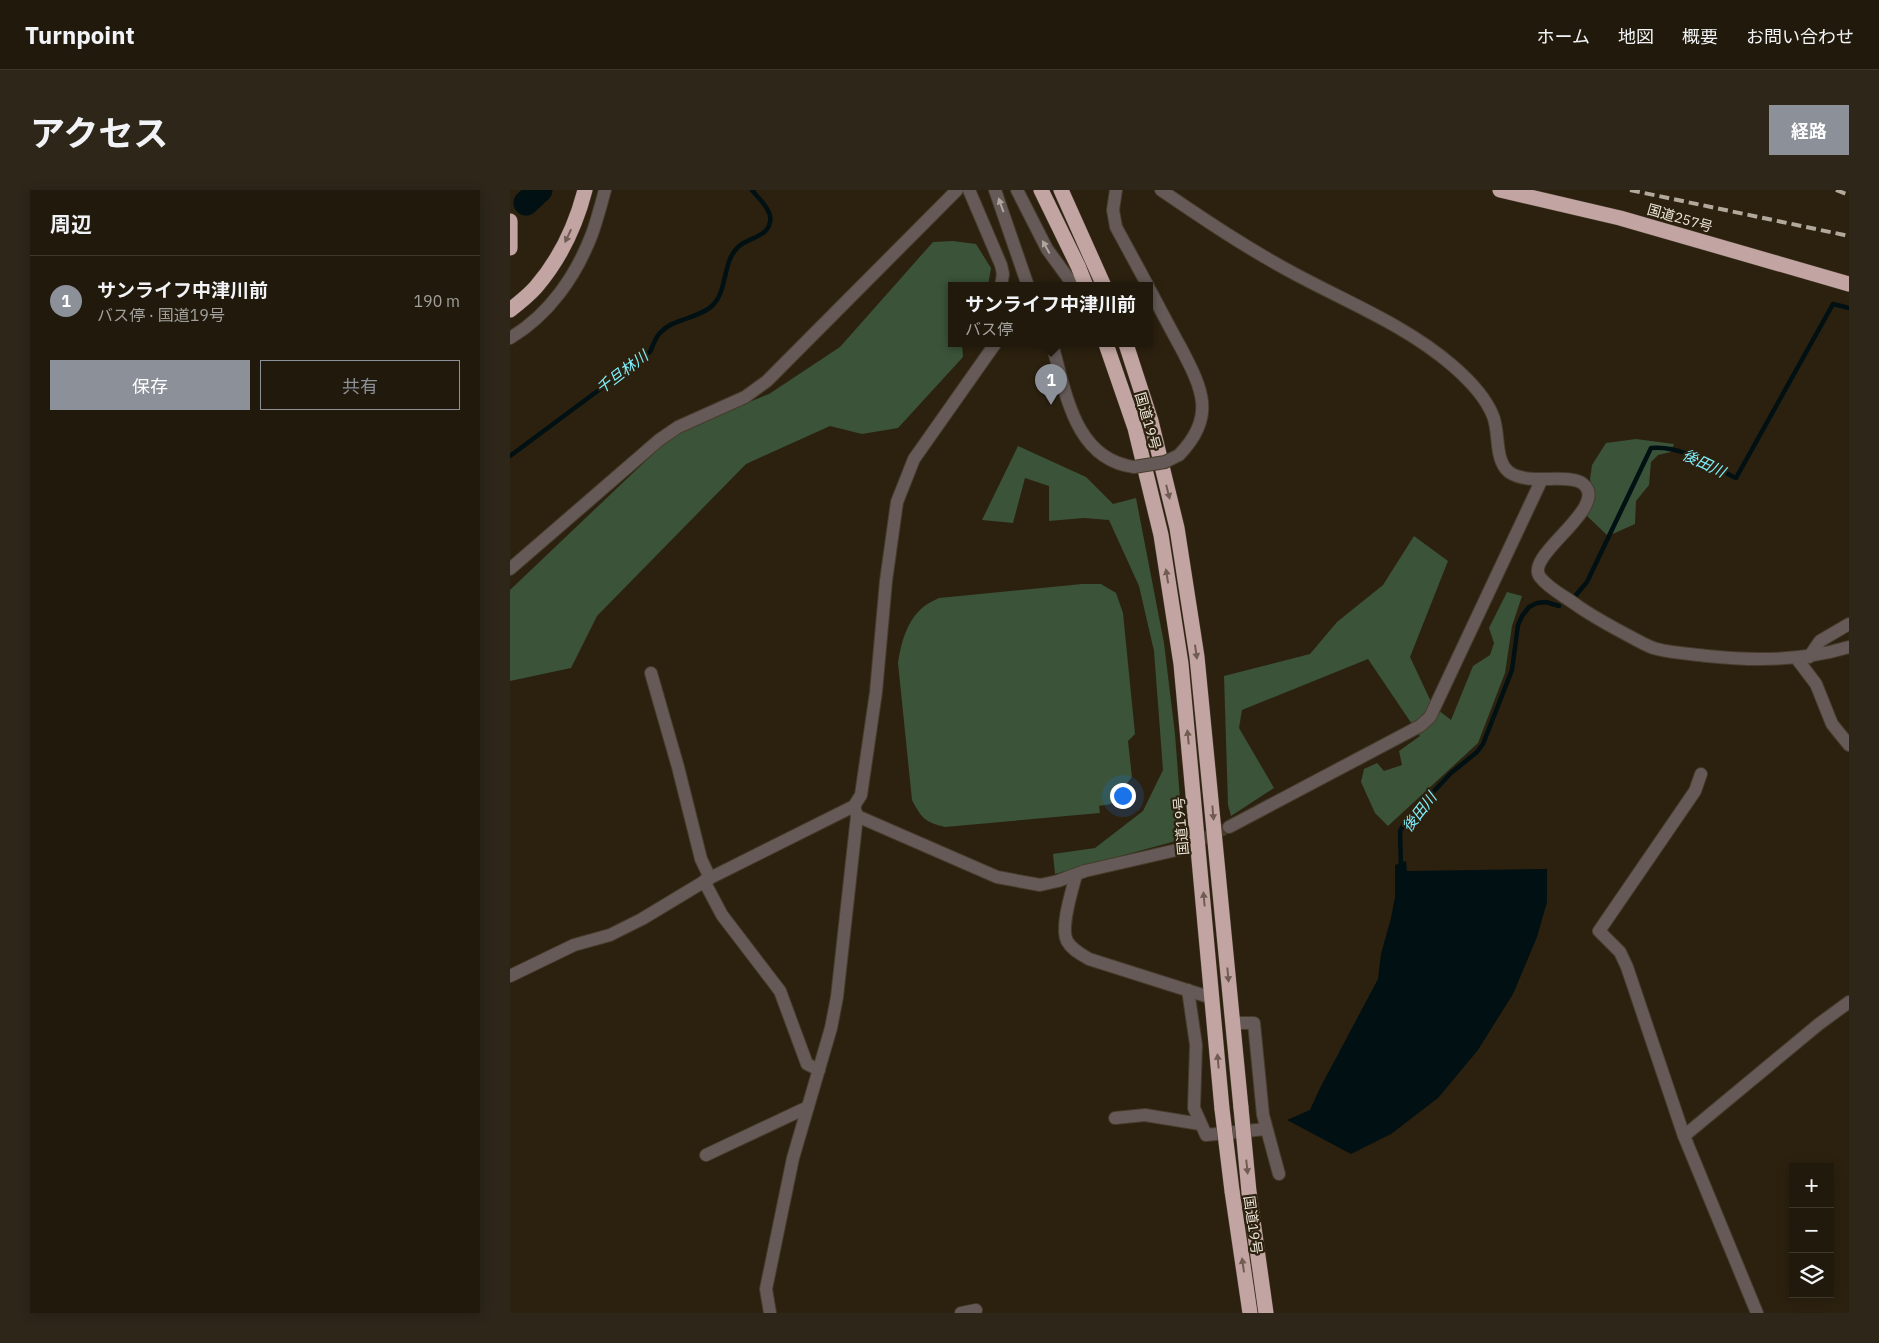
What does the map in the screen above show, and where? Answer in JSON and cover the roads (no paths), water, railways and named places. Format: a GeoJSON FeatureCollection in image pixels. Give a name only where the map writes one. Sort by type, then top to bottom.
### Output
{"type":"FeatureCollection","features":[{"type":"Feature","properties":{"kind":"highway"},"geometry":{"type":"LineString","coordinates":[[510,310],[535,288],[557,258],[570,231],[585,190]]}},
{"type":"Feature","properties":{"kind":"highway"},"geometry":{"type":"LineString","coordinates":[[1041,190],[1084,282]]}},
{"type":"Feature","properties":{"kind":"highway"},"geometry":{"type":"LineString","coordinates":[[1061,190],[1102,282]]}},
{"type":"Feature","properties":{"kind":"highway","name":"国道257号"},"geometry":{"type":"LineString","coordinates":[[1500,190],[1620,218],[1849,284]]}},
{"type":"Feature","properties":{"kind":"highway"},"geometry":{"type":"LineString","coordinates":[[510,221],[510,248]]}},
{"type":"Feature","properties":{"kind":"highway","name":"国道19号"},"geometry":{"type":"LineString","coordinates":[[1107,347],[1135,428],[1161,535],[1181,664],[1222,1109],[1247,1312]]}},
{"type":"Feature","properties":{"kind":"highway","name":"国道19号"},"geometry":{"type":"LineString","coordinates":[[1127,347],[1151,421],[1177,528],[1197,657],[1249,1192],[1266,1313]]}},
{"type":"Feature","properties":{"kind":"street"},"geometry":{"type":"LineString","coordinates":[[510,338],[527,328],[555,301],[568,282],[592,235],[605,190]]}},
{"type":"Feature","properties":{"kind":"street"},"geometry":{"type":"LineString","coordinates":[[510,569],[659,440],[678,427],[745,397],[767,382],[957,190]]}},
{"type":"Feature","properties":{"kind":"street"},"geometry":{"type":"LineString","coordinates":[[969,190],[1001,266],[1003,274],[1002,282]]}},
{"type":"Feature","properties":{"kind":"street"},"geometry":{"type":"LineString","coordinates":[[995,190],[1026,282]]}},
{"type":"Feature","properties":{"kind":"street"},"geometry":{"type":"LineString","coordinates":[[1017,190],[1047,249],[1071,282]]}},
{"type":"Feature","properties":{"kind":"street"},"geometry":{"type":"LineString","coordinates":[[1116,190],[1112,210],[1116,227],[1146,282]]}},
{"type":"Feature","properties":{"kind":"street"},"geometry":{"type":"LineString","coordinates":[[1161,190],[1245,246],[1408,333],[1452,366],[1478,393],[1493,415],[1497,431],[1499,455],[1504,467],[1511,474],[1521,478],[1574,480],[1582,483],[1588,494],[1588,499],[1572,524],[1542,558],[1538,564],[1537,571],[1539,577],[1549,586],[1581,608],[1607,624],[1656,649],[1743,659],[1803,658],[1849,647]]}},
{"type":"Feature","properties":{"kind":"street"},"geometry":{"type":"LineString","coordinates":[[1053,347],[1077,425],[1086,441],[1100,454],[1112,462],[1134,468],[1165,462],[1179,455],[1189,445],[1197,432],[1202,414],[1202,398],[1191,366],[1153,296]]}},
{"type":"Feature","properties":{"kind":"street"},"geometry":{"type":"LineString","coordinates":[[770,1313],[766,1289],[793,1158],[831,1028],[837,996],[856,811],[861,795],[876,692],[886,581],[897,502],[914,459],[988,347]]}},
{"type":"Feature","properties":{"kind":"street"},"geometry":{"type":"LineString","coordinates":[[1229,827],[1420,726],[1430,717],[1542,479]]}},
{"type":"Feature","properties":{"kind":"street"},"geometry":{"type":"LineString","coordinates":[[1803,658],[1820,641],[1849,624]]}},
{"type":"Feature","properties":{"kind":"street"},"geometry":{"type":"LineString","coordinates":[[1803,658],[1832,724],[1849,745]]}},
{"type":"Feature","properties":{"kind":"street"},"geometry":{"type":"LineString","coordinates":[[651,673],[678,767],[701,859],[722,915],[780,991],[808,1064],[819,1070]]}},
{"type":"Feature","properties":{"kind":"street"},"geometry":{"type":"LineString","coordinates":[[1702,774],[1695,791],[1599,931],[1620,952],[1627,966],[1684,1136],[1757,1313]]}},
{"type":"Feature","properties":{"kind":"street"},"geometry":{"type":"LineString","coordinates":[[510,976],[574,945],[610,935],[642,920],[707,879],[856,811],[997,877],[1040,885],[1182,849]]}},
{"type":"Feature","properties":{"kind":"street"},"geometry":{"type":"LineString","coordinates":[[1076,875],[1064,930],[1067,941],[1073,950],[1089,959],[1212,998]]}},
{"type":"Feature","properties":{"kind":"street"},"geometry":{"type":"LineString","coordinates":[[1188,990],[1196,1045],[1194,1108],[1206,1135],[1266,1130]]}},
{"type":"Feature","properties":{"kind":"street"},"geometry":{"type":"LineString","coordinates":[[1684,1136],[1819,1024],[1849,1002]]}},
{"type":"Feature","properties":{"kind":"street"},"geometry":{"type":"LineString","coordinates":[[1232,1023],[1254,1024],[1263,1115],[1279,1174]]}},
{"type":"Feature","properties":{"kind":"street"},"geometry":{"type":"LineString","coordinates":[[706,1155],[808,1107]]}},
{"type":"Feature","properties":{"kind":"street"},"geometry":{"type":"LineString","coordinates":[[1115,1118],[1145,1115],[1200,1124]]}},
{"type":"Feature","properties":{"kind":"street"},"geometry":{"type":"LineString","coordinates":[[961,1313],[976,1310]]}},
{"type":"Feature","properties":{"kind":"waterway"},"geometry":{"type":"LineString","coordinates":[[526,203],[540,190]]}},
{"type":"Feature","properties":{"kind":"waterway","name":"千旦林川"},"geometry":{"type":"LineString","coordinates":[[510,456],[650,352],[658,336],[666,327],[700,314],[712,306],[721,293],[729,260],[733,253],[742,244],[765,231],[770,222],[765,205],[752,190]]}},
{"type":"Feature","properties":{"kind":"waterway","name":"後田川"},"geometry":{"type":"LineString","coordinates":[[1576,595],[1587,582],[1651,448],[1662,448],[1684,453],[1736,478],[1833,304],[1849,308]]}},
{"type":"Feature","properties":{"kind":"waterway","name":"後田川"},"geometry":{"type":"LineString","coordinates":[[1401,868],[1400,831],[1405,822],[1451,773],[1477,752],[1483,744],[1512,670],[1518,625],[1522,616],[1529,607],[1537,603],[1546,602],[1559,606]]}},
{"type":"Feature","properties":{"kind":"tunnel"},"geometry":{"type":"LineString","coordinates":[[1181,849],[1229,827]]}},
{"type":"Feature","properties":{"kind":"railway"},"geometry":{"type":"LineString","coordinates":[[1630,190],[1849,236]]}},
{"type":"Feature","properties":{"kind":"railway"},"geometry":{"type":"LineString","coordinates":[[1836,190],[1849,195]]}},
{"type":"Feature","properties":{"kind":"place","name":"サンライフ中津川前"},"geometry":{"type":"Point","coordinates":[1051,405]}}]}
